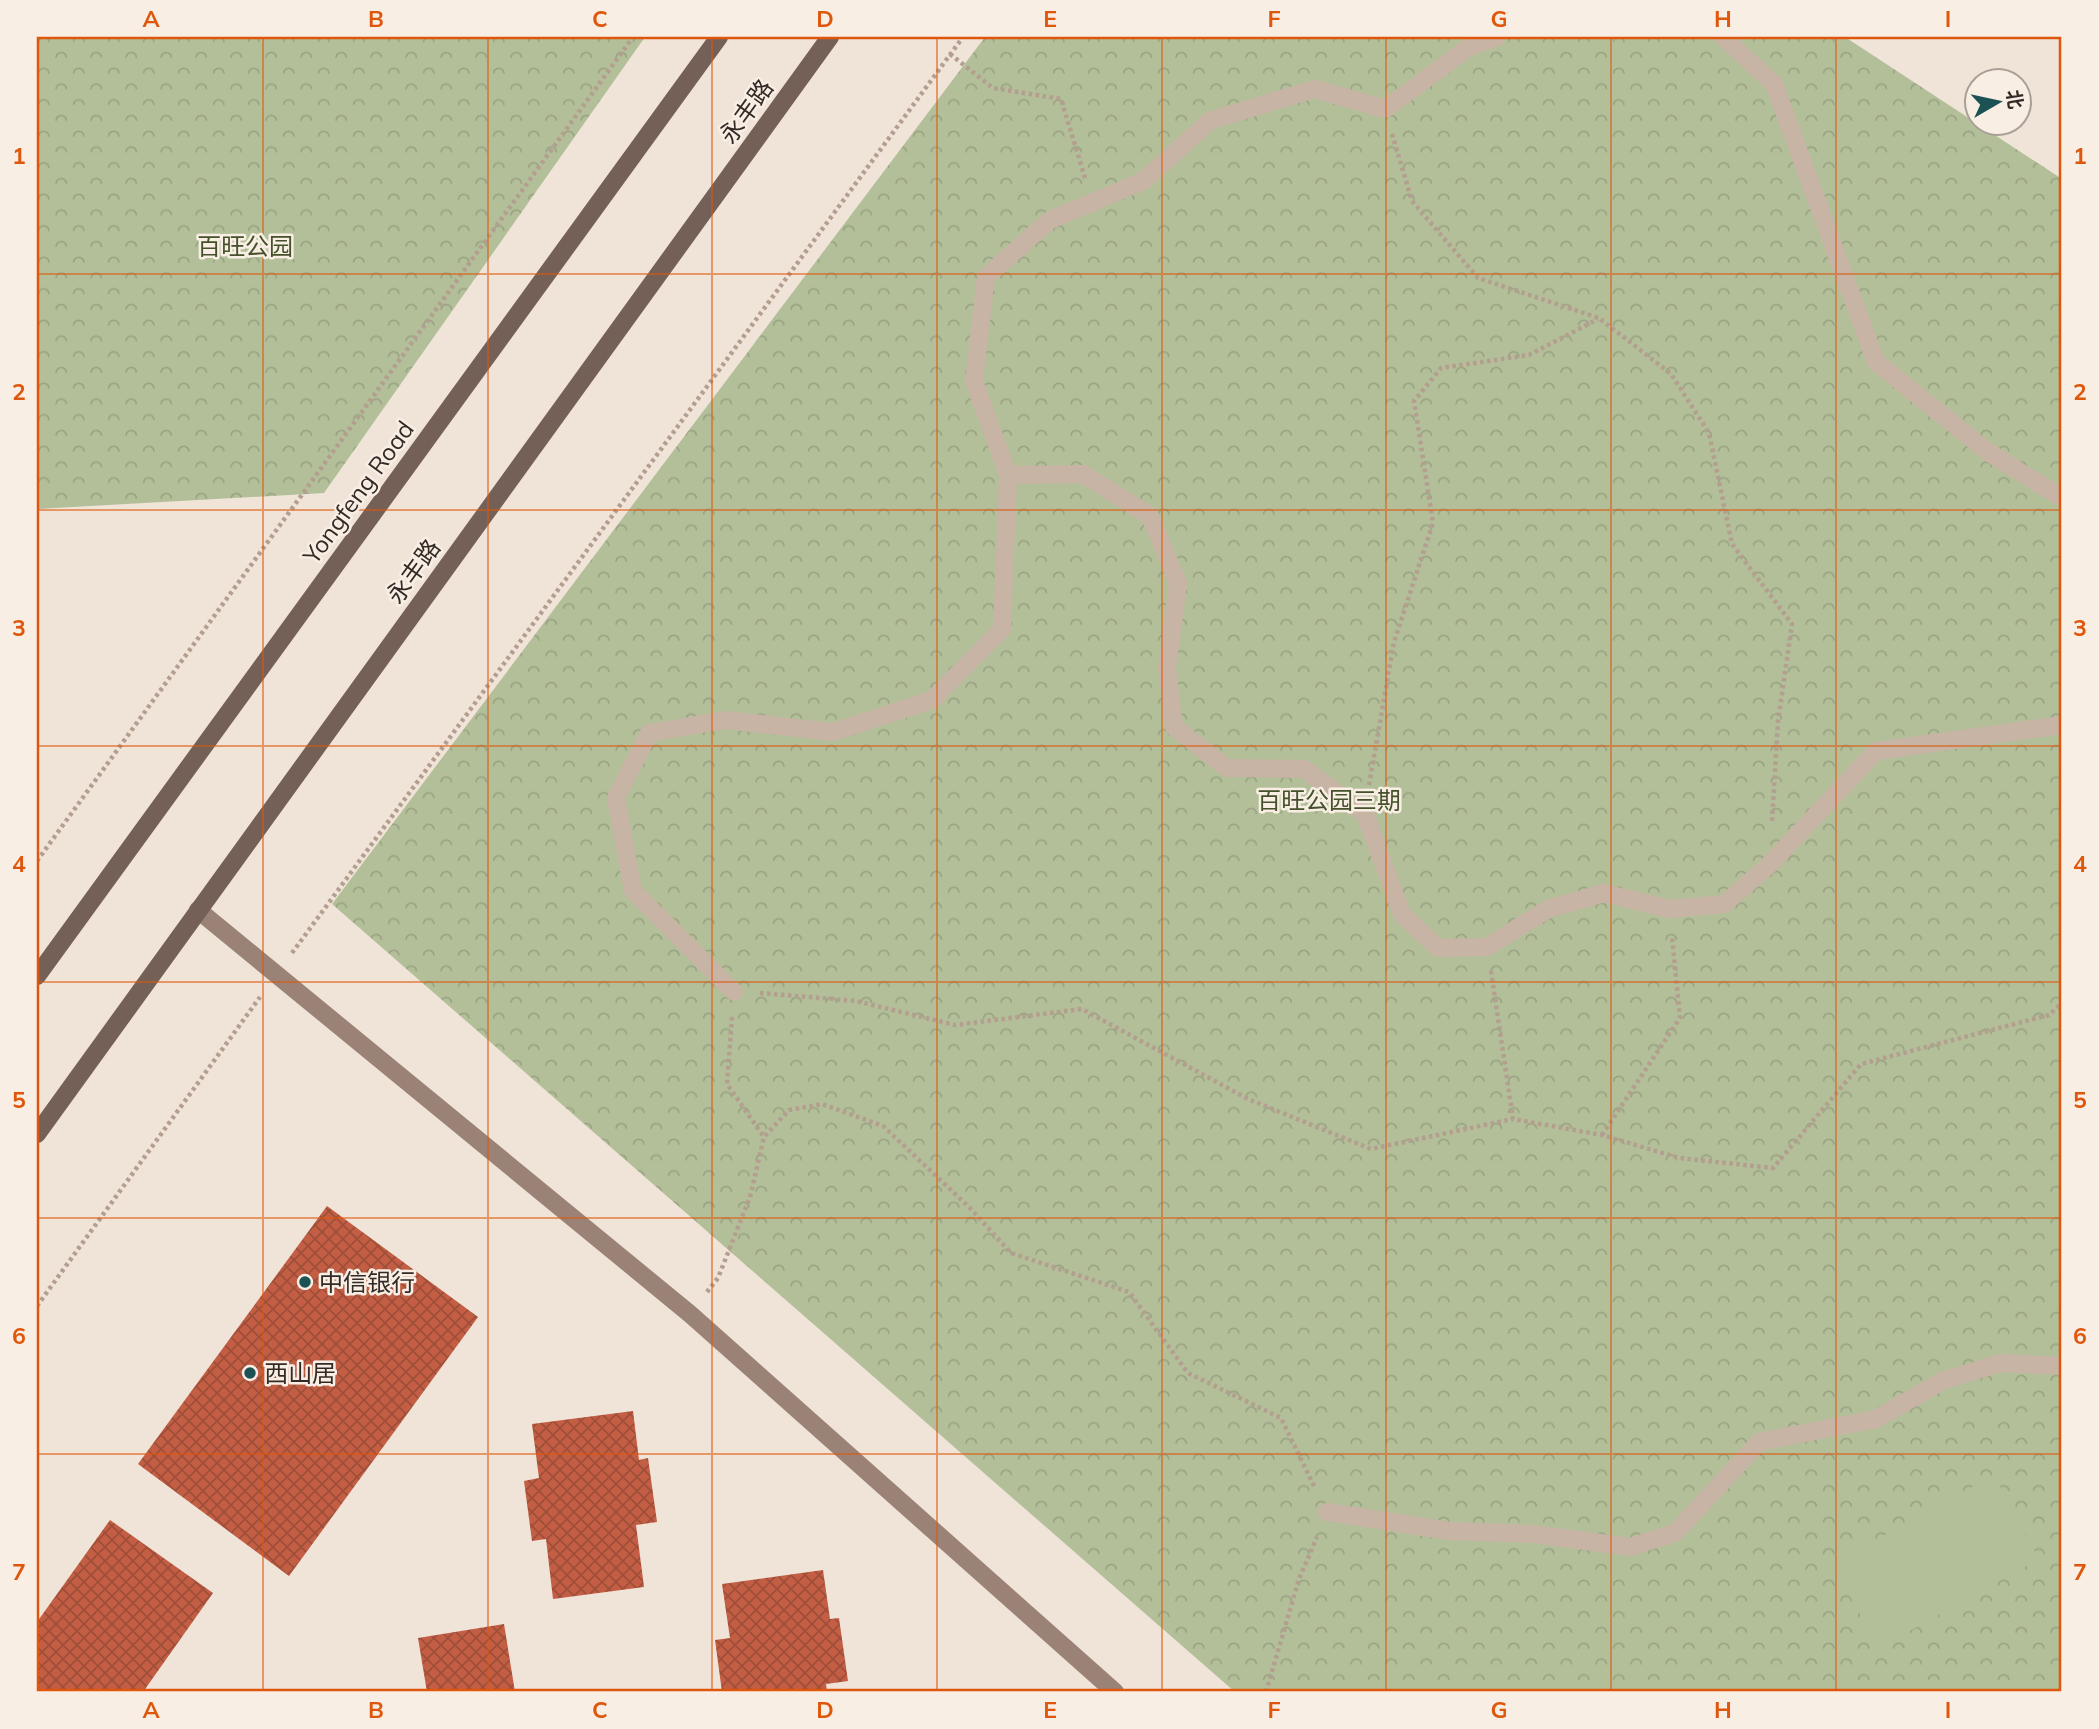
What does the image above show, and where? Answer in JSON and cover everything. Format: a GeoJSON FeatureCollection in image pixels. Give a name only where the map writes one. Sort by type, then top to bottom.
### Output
{"type":"FeatureCollection","features":[{"type":"Feature","properties":{"kind":"main road","name":"Yongfeng Road"},"geometry":{"type":"LineString","coordinates":[[37,976],[719,37]]}},
{"type":"Feature","properties":{"kind":"main road","name":"永丰路"},"geometry":{"type":"LineString","coordinates":[[37,1134],[830,37]]}},
{"type":"Feature","properties":{"kind":"street"},"geometry":{"type":"LineString","coordinates":[[198,909],[690,1314],[1115,1692]]}},
{"type":"Feature","properties":{"kind":"lane"},"geometry":{"type":"LineString","coordinates":[[734,992],[633,891],[616,798],[649,733],[725,720],[833,732],[932,700],[1002,629],[1008,475],[974,381],[986,277],[1050,220],[1143,181],[1211,120],[1315,89],[1385,109],[1469,47],[1497,37]]}},
{"type":"Feature","properties":{"kind":"lane"},"geometry":{"type":"LineString","coordinates":[[1723,37],[1774,84],[1876,362],[1988,452],[2062,498]]}},
{"type":"Feature","properties":{"kind":"lane"},"geometry":{"type":"LineString","coordinates":[[1008,475],[1083,474],[1150,516],[1178,583],[1167,669],[1174,727],[1227,768],[1304,769],[1365,814],[1402,914],[1438,948],[1488,947],[1548,909],[1604,893],[1669,909],[1724,904],[1769,865],[1876,751],[2062,725]]}},
{"type":"Feature","properties":{"kind":"lane"},"geometry":{"type":"LineString","coordinates":[[1327,1512],[1450,1531],[1533,1534],[1630,1547],[1675,1533],[1759,1442],[1876,1419],[1944,1380],[2001,1363],[2062,1366]]}},
{"type":"Feature","properties":{"kind":"path"},"geometry":{"type":"LineString","coordinates":[[37,861],[633,37]]}},
{"type":"Feature","properties":{"kind":"path"},"geometry":{"type":"LineString","coordinates":[[37,1306],[276,974],[963,37]]}},
{"type":"Feature","properties":{"kind":"path"},"geometry":{"type":"LineString","coordinates":[[950,54],[993,88],[1061,99],[1093,202]]}},
{"type":"Feature","properties":{"kind":"path"},"geometry":{"type":"LineString","coordinates":[[1385,109],[1412,201],[1478,278],[1599,318],[1671,374],[1709,433],[1732,544],[1792,624],[1778,721],[1769,865]]}},
{"type":"Feature","properties":{"kind":"path"},"geometry":{"type":"LineString","coordinates":[[1365,814],[1394,642],[1433,523],[1413,401],[1441,368],[1529,355],[1599,318]]}},
{"type":"Feature","properties":{"kind":"path"},"geometry":{"type":"LineString","coordinates":[[1602,1135],[1680,1018],[1669,909]]}},
{"type":"Feature","properties":{"kind":"path"},"geometry":{"type":"LineString","coordinates":[[1488,947],[1513,1119]]}},
{"type":"Feature","properties":{"kind":"path"},"geometry":{"type":"LineString","coordinates":[[764,1137],[727,1084],[734,992],[856,1000],[955,1025],[1082,1009],[1248,1099],[1371,1149],[1513,1119],[1602,1135],[1679,1158],[1773,1168],[1861,1064],[2049,1014],[2062,1003]]}},
{"type":"Feature","properties":{"kind":"path"},"geometry":{"type":"LineString","coordinates":[[690,1314],[718,1278],[750,1197],[764,1137],[789,1110],[822,1104],[883,1126],[969,1207],[1011,1253],[1129,1293],[1188,1373],[1281,1418],[1327,1512],[1299,1579],[1266,1692]]}},
{"type":"Feature","properties":{"kind":"green space","name":"百旺公园"},"geometry":{"type":"Polygon","coordinates":[[[37,37],[645,37],[324,493],[37,509],[37,37]]]}},
{"type":"Feature","properties":{"kind":"green space","name":"百旺公园三期"},"geometry":{"type":"Polygon","coordinates":[[[985,37],[1845,37],[1962,114],[1962,136],[1996,136],[2062,179],[2062,1692],[1235,1692],[332,904],[985,37]]]}},
{"type":"Feature","properties":{"kind":"green space"},"geometry":{"type":"Polygon","coordinates":[[[1994,1475],[2039,1559],[1879,1648],[1832,1564],[1994,1475]]]}},
{"type":"Feature","properties":{"kind":"building"},"geometry":{"type":"Polygon","coordinates":[[[327,1206],[478,1317],[289,1576],[138,1464],[327,1206]]]}},
{"type":"Feature","properties":{"kind":"building"},"geometry":{"type":"Polygon","coordinates":[[[633,1411],[639,1460],[648,1458],[657,1522],[636,1525],[644,1587],[553,1599],[546,1539],[532,1541],[524,1481],[539,1478],[532,1424],[633,1411]]]}},
{"type":"Feature","properties":{"kind":"building"},"geometry":{"type":"Polygon","coordinates":[[[110,1520],[213,1593],[143,1692],[37,1692],[37,1622],[110,1520]]]}},
{"type":"Feature","properties":{"kind":"building"},"geometry":{"type":"Polygon","coordinates":[[[823,1570],[830,1619],[839,1618],[848,1681],[826,1684],[827,1692],[722,1692],[715,1640],[730,1638],[722,1584],[823,1570]]]}},
{"type":"Feature","properties":{"kind":"building"},"geometry":{"type":"Polygon","coordinates":[[[504,1624],[515,1692],[427,1692],[418,1638],[504,1624]]]}},
{"type":"Feature","properties":{"kind":"place","name":"中信银行"},"geometry":{"type":"Point","coordinates":[305,1282]}},
{"type":"Feature","properties":{"kind":"place","name":"西山居"},"geometry":{"type":"Point","coordinates":[250,1373]}}]}
